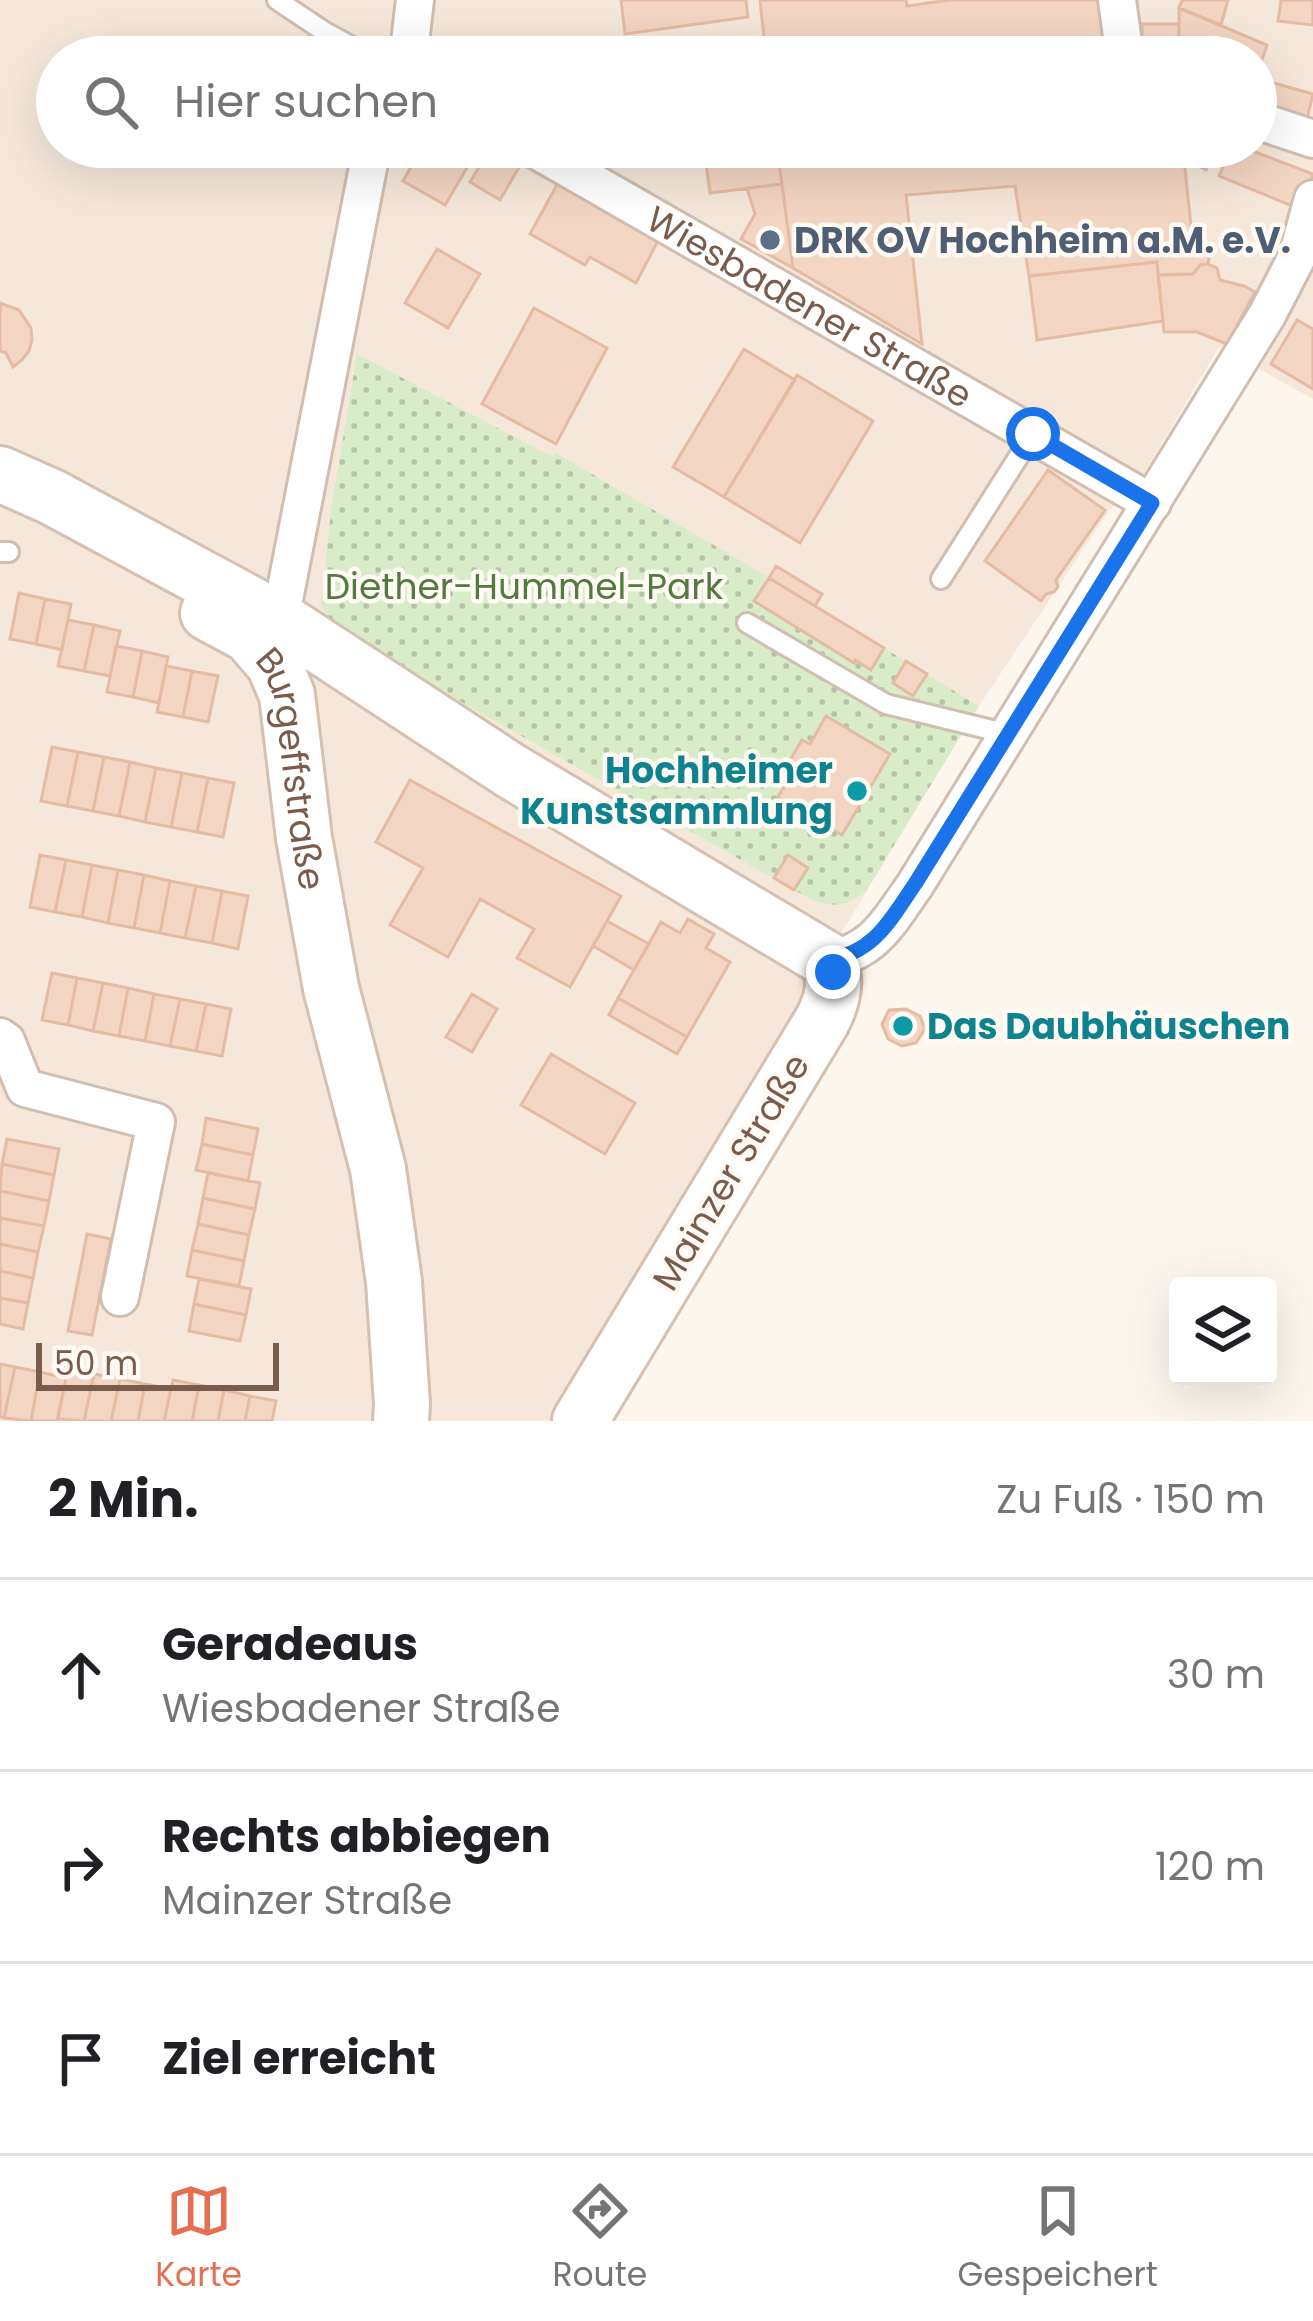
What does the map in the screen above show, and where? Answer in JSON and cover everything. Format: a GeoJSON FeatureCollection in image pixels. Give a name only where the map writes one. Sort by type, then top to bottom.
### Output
{"type":"FeatureCollection","features":[{"type":"Feature","properties":{"kind":"main road"},"geometry":{"type":"LineString","coordinates":[[0,474],[52,497],[264,627]]}},
{"type":"Feature","properties":{"kind":"main road"},"geometry":{"type":"LineString","coordinates":[[3,536],[40,523],[264,627],[340,657],[396,698],[828,960]]}},
{"type":"Feature","properties":{"kind":"main road","name":"Burgeffstraße"},"geometry":{"type":"LineString","coordinates":[[264,627],[287,695],[304,838],[331,988],[378,1169],[394,1282],[401,1421]]}},
{"type":"Feature","properties":{"kind":"main road"},"geometry":{"type":"LineString","coordinates":[[294,749],[311,712],[330,694],[355,686],[396,698]]}},
{"type":"Feature","properties":{"kind":"main road","name":"Mainzer Straße"},"geometry":{"type":"LineString","coordinates":[[580,1421],[823,1021],[834,980],[828,960]]}},
{"type":"Feature","properties":{"kind":"street"},"geometry":{"type":"LineString","coordinates":[[411,36],[415,0]]}},
{"type":"Feature","properties":{"kind":"street"},"geometry":{"type":"LineString","coordinates":[[1117,0],[1122,36]]}},
{"type":"Feature","properties":{"kind":"street"},"geometry":{"type":"LineString","coordinates":[[1277,127],[1313,139]]}},
{"type":"Feature","properties":{"kind":"street","name":"Burgeffstraße"},"geometry":{"type":"LineString","coordinates":[[264,627],[367,168]]}},
{"type":"Feature","properties":{"kind":"street","name":"Wiesbadener Straße"},"geometry":{"type":"LineString","coordinates":[[595,168],[1152,503]]}},
{"type":"Feature","properties":{"kind":"street"},"geometry":{"type":"LineString","coordinates":[[828,960],[860,950],[884,929],[1152,503],[1301,280],[1313,199]]}},
{"type":"Feature","properties":{"kind":"street"},"geometry":{"type":"LineString","coordinates":[[0,1037],[6,1041],[25,1088],[156,1122],[120,1298]]}},
{"type":"Feature","properties":{"kind":"lane"},"geometry":{"type":"LineString","coordinates":[[277,0],[332,36]]}},
{"type":"Feature","properties":{"kind":"lane"},"geometry":{"type":"LineString","coordinates":[[941,578],[1033,434]]}},
{"type":"Feature","properties":{"kind":"lane"},"geometry":{"type":"LineString","coordinates":[[747,623],[886,704],[1008,734]]}},
{"type":"Feature","properties":{"kind":"shaded area"},"geometry":{"type":"Polygon","coordinates":[[[0,0],[1313,0],[1313,399],[1219,347],[1145,472],[1108,512],[979,706],[554,1421],[0,1421],[0,0]]]}},
{"type":"Feature","properties":{"kind":"green space","name":"Diether-Hummel-Park"},"geometry":{"type":"Polygon","coordinates":[[[357,354],[553,457],[556,453],[979,706],[866,891],[840,904],[812,900],[353,641],[335,625],[321,606],[331,510],[357,354]]]}},
{"type":"Feature","properties":{"kind":"building"},"geometry":{"type":"Polygon","coordinates":[[[621,0],[746,0],[748,17],[625,34],[621,0]]]}},
{"type":"Feature","properties":{"kind":"building"},"geometry":{"type":"Polygon","coordinates":[[[760,0],[906,0],[907,6],[949,0],[1098,0],[1103,36],[764,36],[760,0]]]}},
{"type":"Feature","properties":{"kind":"building"},"geometry":{"type":"Polygon","coordinates":[[[1182,0],[1228,0],[1221,25],[1179,8],[1182,0]]]}},
{"type":"Feature","properties":{"kind":"building"},"geometry":{"type":"Polygon","coordinates":[[[1281,0],[1313,0],[1313,25],[1278,21],[1281,0]]]}},
{"type":"Feature","properties":{"kind":"building"},"geometry":{"type":"Polygon","coordinates":[[[1179,8],[1246,36],[1179,36],[1179,8]]]}},
{"type":"Feature","properties":{"kind":"building"},"geometry":{"type":"Polygon","coordinates":[[[1142,24],[1179,24],[1179,36],[1127,36],[1142,35],[1142,24]]]}},
{"type":"Feature","properties":{"kind":"building"},"geometry":{"type":"Polygon","coordinates":[[[1277,84],[1313,94],[1305,126],[1277,118],[1277,84]]]}},
{"type":"Feature","properties":{"kind":"building"},"geometry":{"type":"Polygon","coordinates":[[[1277,160],[1313,174],[1302,210],[1219,176],[1222,168],[1277,168],[1277,160]]]}},
{"type":"Feature","properties":{"kind":"building"},"geometry":{"type":"Polygon","coordinates":[[[410,168],[467,168],[445,205],[403,181],[410,168]]]}},
{"type":"Feature","properties":{"kind":"building"},"geometry":{"type":"Polygon","coordinates":[[[478,168],[519,168],[500,200],[470,182],[478,168]]]}},
{"type":"Feature","properties":{"kind":"building"},"geometry":{"type":"Polygon","coordinates":[[[707,168],[780,168],[782,184],[710,193],[707,168]]]}},
{"type":"Feature","properties":{"kind":"building"},"geometry":{"type":"Polygon","coordinates":[[[780,168],[1185,168],[1193,245],[1210,252],[1208,264],[1200,265],[1193,274],[1158,275],[1157,262],[1029,276],[1015,186],[906,195],[922,344],[793,268],[780,168]]]}},
{"type":"Feature","properties":{"kind":"building"},"geometry":{"type":"Polygon","coordinates":[[[559,181],[660,237],[636,283],[590,257],[585,265],[530,234],[559,181]]]}},
{"type":"Feature","properties":{"kind":"building"},"geometry":{"type":"Polygon","coordinates":[[[782,184],[793,268],[741,239],[755,214],[747,188],[782,184]]]}},
{"type":"Feature","properties":{"kind":"building"},"geometry":{"type":"Polygon","coordinates":[[[437,249],[480,274],[448,328],[405,303],[437,249]]]}},
{"type":"Feature","properties":{"kind":"building"},"geometry":{"type":"Polygon","coordinates":[[[1157,262],[1163,321],[1037,340],[1029,276],[1157,262]]]}},
{"type":"Feature","properties":{"kind":"building"},"geometry":{"type":"Polygon","coordinates":[[[1200,265],[1217,268],[1220,280],[1255,292],[1227,344],[1197,332],[1164,332],[1158,275],[1193,274],[1200,265]]]}},
{"type":"Feature","properties":{"kind":"building"},"geometry":{"type":"Polygon","coordinates":[[[0,303],[19,310],[31,328],[29,351],[13,367],[0,351],[0,303]]]}},
{"type":"Feature","properties":{"kind":"building"},"geometry":{"type":"Polygon","coordinates":[[[534,308],[607,348],[556,444],[482,404],[534,308]]]}},
{"type":"Feature","properties":{"kind":"building"},"geometry":{"type":"Polygon","coordinates":[[[1297,320],[1313,329],[1313,389],[1271,364],[1297,320]]]}},
{"type":"Feature","properties":{"kind":"building"},"geometry":{"type":"Polygon","coordinates":[[[744,349],[795,380],[724,497],[673,467],[744,349]]]}},
{"type":"Feature","properties":{"kind":"building"},"geometry":{"type":"Polygon","coordinates":[[[797,375],[873,421],[800,543],[724,497],[797,375]]]}},
{"type":"Feature","properties":{"kind":"building"},"geometry":{"type":"Polygon","coordinates":[[[1048,470],[1105,510],[1056,580],[1058,587],[1041,601],[985,561],[1048,470]]]}},
{"type":"Feature","properties":{"kind":"building"},"geometry":{"type":"Polygon","coordinates":[[[776,566],[822,594],[815,606],[769,578],[776,566]]]}},
{"type":"Feature","properties":{"kind":"building"},"geometry":{"type":"Polygon","coordinates":[[[769,578],[884,648],[871,670],[754,601],[769,578]]]}},
{"type":"Feature","properties":{"kind":"building"},"geometry":{"type":"Polygon","coordinates":[[[19,593],[45,599],[36,644],[10,639],[19,593]]]}},
{"type":"Feature","properties":{"kind":"building"},"geometry":{"type":"Polygon","coordinates":[[[45,599],[71,604],[62,650],[36,644],[45,599]]]}},
{"type":"Feature","properties":{"kind":"building"},"geometry":{"type":"Polygon","coordinates":[[[68,620],[94,625],[84,671],[58,666],[68,620]]]}},
{"type":"Feature","properties":{"kind":"building"},"geometry":{"type":"Polygon","coordinates":[[[94,625],[120,631],[110,676],[84,671],[94,625]]]}},
{"type":"Feature","properties":{"kind":"building"},"geometry":{"type":"Polygon","coordinates":[[[116,646],[142,651],[133,697],[107,692],[116,646]]]}},
{"type":"Feature","properties":{"kind":"building"},"geometry":{"type":"Polygon","coordinates":[[[142,651],[168,657],[159,703],[133,697],[142,651]]]}},
{"type":"Feature","properties":{"kind":"building"},"geometry":{"type":"Polygon","coordinates":[[[906,661],[927,674],[913,696],[893,683],[906,661]]]}},
{"type":"Feature","properties":{"kind":"building"},"geometry":{"type":"Polygon","coordinates":[[[166,666],[192,671],[183,717],[157,712],[166,666]]]}},
{"type":"Feature","properties":{"kind":"building"},"geometry":{"type":"Polygon","coordinates":[[[192,671],[218,676],[208,722],[183,717],[192,671]]]}},
{"type":"Feature","properties":{"kind":"building"},"geometry":{"type":"Polygon","coordinates":[[[826,716],[890,754],[842,835],[778,797],[793,771],[786,767],[802,740],[810,744],[826,716]]]}},
{"type":"Feature","properties":{"kind":"building"},"geometry":{"type":"Polygon","coordinates":[[[52,747],[78,752],[67,806],[41,801],[52,747]]]}},
{"type":"Feature","properties":{"kind":"building"},"geometry":{"type":"Polygon","coordinates":[[[78,752],[104,757],[93,811],[67,806],[78,752]]]}},
{"type":"Feature","properties":{"kind":"building"},"geometry":{"type":"Polygon","coordinates":[[[104,757],[130,762],[119,816],[93,811],[104,757]]]}},
{"type":"Feature","properties":{"kind":"building"},"geometry":{"type":"Polygon","coordinates":[[[130,762],[156,768],[145,822],[119,816],[130,762]]]}},
{"type":"Feature","properties":{"kind":"building"},"geometry":{"type":"Polygon","coordinates":[[[156,768],[182,773],[171,827],[145,822],[156,768]]]}},
{"type":"Feature","properties":{"kind":"building"},"geometry":{"type":"Polygon","coordinates":[[[182,773],[208,778],[197,832],[171,827],[182,773]]]}},
{"type":"Feature","properties":{"kind":"building"},"geometry":{"type":"Polygon","coordinates":[[[208,778],[234,783],[223,837],[197,832],[208,778]]]}},
{"type":"Feature","properties":{"kind":"building"},"geometry":{"type":"Polygon","coordinates":[[[410,780],[621,896],[570,987],[517,958],[534,929],[480,899],[448,957],[390,925],[423,868],[376,842],[410,780]]]}},
{"type":"Feature","properties":{"kind":"building"},"geometry":{"type":"Polygon","coordinates":[[[40,855],[66,860],[55,912],[30,907],[40,855]]]}},
{"type":"Feature","properties":{"kind":"building"},"geometry":{"type":"Polygon","coordinates":[[[788,855],[808,868],[794,890],[774,878],[788,855]]]}},
{"type":"Feature","properties":{"kind":"building"},"geometry":{"type":"Polygon","coordinates":[[[66,860],[92,865],[82,917],[55,912],[66,860]]]}},
{"type":"Feature","properties":{"kind":"building"},"geometry":{"type":"Polygon","coordinates":[[[92,865],[118,870],[108,923],[82,917],[92,865]]]}},
{"type":"Feature","properties":{"kind":"building"},"geometry":{"type":"Polygon","coordinates":[[[118,870],[144,875],[134,928],[108,923],[118,870]]]}},
{"type":"Feature","properties":{"kind":"building"},"geometry":{"type":"Polygon","coordinates":[[[144,875],[170,881],[160,933],[134,928],[144,875]]]}},
{"type":"Feature","properties":{"kind":"building"},"geometry":{"type":"Polygon","coordinates":[[[170,881],[196,886],[185,938],[160,933],[170,881]]]}},
{"type":"Feature","properties":{"kind":"building"},"geometry":{"type":"Polygon","coordinates":[[[196,886],[222,891],[212,943],[185,938],[196,886]]]}},
{"type":"Feature","properties":{"kind":"building"},"geometry":{"type":"Polygon","coordinates":[[[222,891],[248,896],[238,949],[212,943],[222,891]]]}},
{"type":"Feature","properties":{"kind":"building"},"geometry":{"type":"Polygon","coordinates":[[[688,919],[714,934],[706,948],[730,962],[687,1037],[618,998],[661,922],[680,933],[688,919]]]}},
{"type":"Feature","properties":{"kind":"building"},"geometry":{"type":"Polygon","coordinates":[[[607,921],[649,944],[634,970],[593,946],[607,921]]]}},
{"type":"Feature","properties":{"kind":"building"},"geometry":{"type":"Polygon","coordinates":[[[52,973],[77,978],[68,1025],[42,1020],[52,973]]]}},
{"type":"Feature","properties":{"kind":"building"},"geometry":{"type":"Polygon","coordinates":[[[77,978],[103,983],[93,1031],[68,1025],[77,978]]]}},
{"type":"Feature","properties":{"kind":"building"},"geometry":{"type":"Polygon","coordinates":[[[103,983],[128,988],[119,1036],[93,1031],[103,983]]]}},
{"type":"Feature","properties":{"kind":"building"},"geometry":{"type":"Polygon","coordinates":[[[128,988],[154,994],[145,1041],[119,1036],[128,988]]]}},
{"type":"Feature","properties":{"kind":"building"},"geometry":{"type":"Polygon","coordinates":[[[154,994],[180,999],[170,1046],[145,1041],[154,994]]]}},
{"type":"Feature","properties":{"kind":"building"},"geometry":{"type":"Polygon","coordinates":[[[472,994],[497,1009],[472,1052],[446,1037],[472,994]]]}},
{"type":"Feature","properties":{"kind":"building"},"geometry":{"type":"Polygon","coordinates":[[[618,998],[687,1037],[677,1054],[609,1015],[618,998]]]}},
{"type":"Feature","properties":{"kind":"building"},"geometry":{"type":"Polygon","coordinates":[[[180,999],[206,1004],[196,1051],[170,1046],[180,999]]]}},
{"type":"Feature","properties":{"kind":"building"},"geometry":{"type":"Polygon","coordinates":[[[206,1004],[231,1009],[222,1056],[196,1051],[206,1004]]]}},
{"type":"Feature","properties":{"kind":"building","name":"Das Daubhäuschen"},"geometry":{"type":"Polygon","coordinates":[[[906,1009],[920,1016],[925,1029],[916,1043],[902,1046],[888,1039],[882,1024],[889,1010],[906,1009]]]}},
{"type":"Feature","properties":{"kind":"building"},"geometry":{"type":"Polygon","coordinates":[[[551,1054],[635,1103],[605,1154],[521,1105],[551,1054]]]}},
{"type":"Feature","properties":{"kind":"building"},"geometry":{"type":"Polygon","coordinates":[[[206,1118],[258,1129],[253,1155],[202,1144],[206,1118]]]}},
{"type":"Feature","properties":{"kind":"building"},"geometry":{"type":"Polygon","coordinates":[[[7,1139],[59,1149],[54,1175],[2,1164],[7,1139]]]}},
{"type":"Feature","properties":{"kind":"building"},"geometry":{"type":"Polygon","coordinates":[[[202,1144],[253,1155],[248,1181],[196,1170],[202,1144]]]}},
{"type":"Feature","properties":{"kind":"building"},"geometry":{"type":"Polygon","coordinates":[[[2,1164],[54,1175],[49,1201],[0,1191],[2,1164]]]}},
{"type":"Feature","properties":{"kind":"building"},"geometry":{"type":"Polygon","coordinates":[[[208,1173],[260,1183],[255,1209],[203,1198],[208,1173]]]}},
{"type":"Feature","properties":{"kind":"building"},"geometry":{"type":"Polygon","coordinates":[[[0,1191],[49,1201],[44,1226],[0,1218],[0,1191]]]}},
{"type":"Feature","properties":{"kind":"building"},"geometry":{"type":"Polygon","coordinates":[[[203,1198],[255,1209],[249,1235],[198,1224],[203,1198]]]}},
{"type":"Feature","properties":{"kind":"building"},"geometry":{"type":"Polygon","coordinates":[[[0,1218],[44,1226],[38,1252],[0,1244],[0,1218]]]}},
{"type":"Feature","properties":{"kind":"building"},"geometry":{"type":"Polygon","coordinates":[[[198,1224],[249,1235],[244,1261],[192,1250],[198,1224]]]}},
{"type":"Feature","properties":{"kind":"building"},"geometry":{"type":"Polygon","coordinates":[[[87,1234],[111,1239],[92,1335],[68,1331],[87,1234]]]}},
{"type":"Feature","properties":{"kind":"building"},"geometry":{"type":"Polygon","coordinates":[[[0,1244],[38,1252],[33,1278],[0,1271],[0,1244]]]}},
{"type":"Feature","properties":{"kind":"building"},"geometry":{"type":"Polygon","coordinates":[[[192,1250],[244,1261],[239,1286],[187,1276],[192,1250]]]}},
{"type":"Feature","properties":{"kind":"building"},"geometry":{"type":"Polygon","coordinates":[[[0,1271],[33,1278],[28,1303],[0,1298],[0,1271]]]}},
{"type":"Feature","properties":{"kind":"building"},"geometry":{"type":"Polygon","coordinates":[[[199,1279],[251,1289],[246,1315],[194,1304],[199,1279]]]}},
{"type":"Feature","properties":{"kind":"building"},"geometry":{"type":"Polygon","coordinates":[[[0,1298],[28,1303],[23,1329],[0,1324],[0,1298]]]}},
{"type":"Feature","properties":{"kind":"building"},"geometry":{"type":"Polygon","coordinates":[[[194,1304],[246,1315],[240,1341],[189,1331],[194,1304]]]}},
{"type":"Feature","properties":{"kind":"building"},"geometry":{"type":"Polygon","coordinates":[[[0,1364],[15,1367],[4,1418],[0,1417],[0,1364]]]}},
{"type":"Feature","properties":{"kind":"building"},"geometry":{"type":"Polygon","coordinates":[[[15,1367],[40,1372],[31,1421],[4,1418],[15,1367]]]}},
{"type":"Feature","properties":{"kind":"building"},"geometry":{"type":"Polygon","coordinates":[[[68,1368],[94,1374],[84,1421],[58,1419],[68,1368]]]}},
{"type":"Feature","properties":{"kind":"building"},"geometry":{"type":"Polygon","coordinates":[[[40,1372],[66,1378],[57,1421],[31,1421],[40,1372]]]}},
{"type":"Feature","properties":{"kind":"building"},"geometry":{"type":"Polygon","coordinates":[[[94,1374],[120,1379],[111,1421],[84,1421],[94,1374]]]}},
{"type":"Feature","properties":{"kind":"building"},"geometry":{"type":"Polygon","coordinates":[[[120,1379],[145,1384],[138,1421],[111,1421],[120,1379]]]}},
{"type":"Feature","properties":{"kind":"building"},"geometry":{"type":"Polygon","coordinates":[[[173,1380],[199,1385],[192,1421],[164,1421],[173,1380]]]}},
{"type":"Feature","properties":{"kind":"building"},"geometry":{"type":"Polygon","coordinates":[[[145,1384],[171,1389],[164,1421],[138,1421],[145,1384]]]}},
{"type":"Feature","properties":{"kind":"building"},"geometry":{"type":"Polygon","coordinates":[[[199,1385],[224,1390],[218,1421],[192,1421],[199,1385]]]}},
{"type":"Feature","properties":{"kind":"building"},"geometry":{"type":"Polygon","coordinates":[[[224,1390],[250,1396],[245,1421],[218,1421],[224,1390]]]}},
{"type":"Feature","properties":{"kind":"building"},"geometry":{"type":"Polygon","coordinates":[[[250,1396],[276,1401],[272,1421],[245,1421],[250,1396]]]}},
{"type":"Feature","properties":{"kind":"place","name":"DRK OV Hochheim a.M. e.V."},"geometry":{"type":"Point","coordinates":[770,240]}},
{"type":"Feature","properties":{"kind":"place","name":"Hochheimer Kunstsammlung"},"geometry":{"type":"Point","coordinates":[857,791]}},
{"type":"Feature","properties":{"kind":"place","name":"Das Daubhäuschen"},"geometry":{"type":"Point","coordinates":[903,1026]}},
{"type":"Feature","properties":{"kind":"route"},"geometry":{"type":"LineString","coordinates":[[833,972],[828,960],[872,943],[915,884],[1152,503],[1033,434]]}}]}
